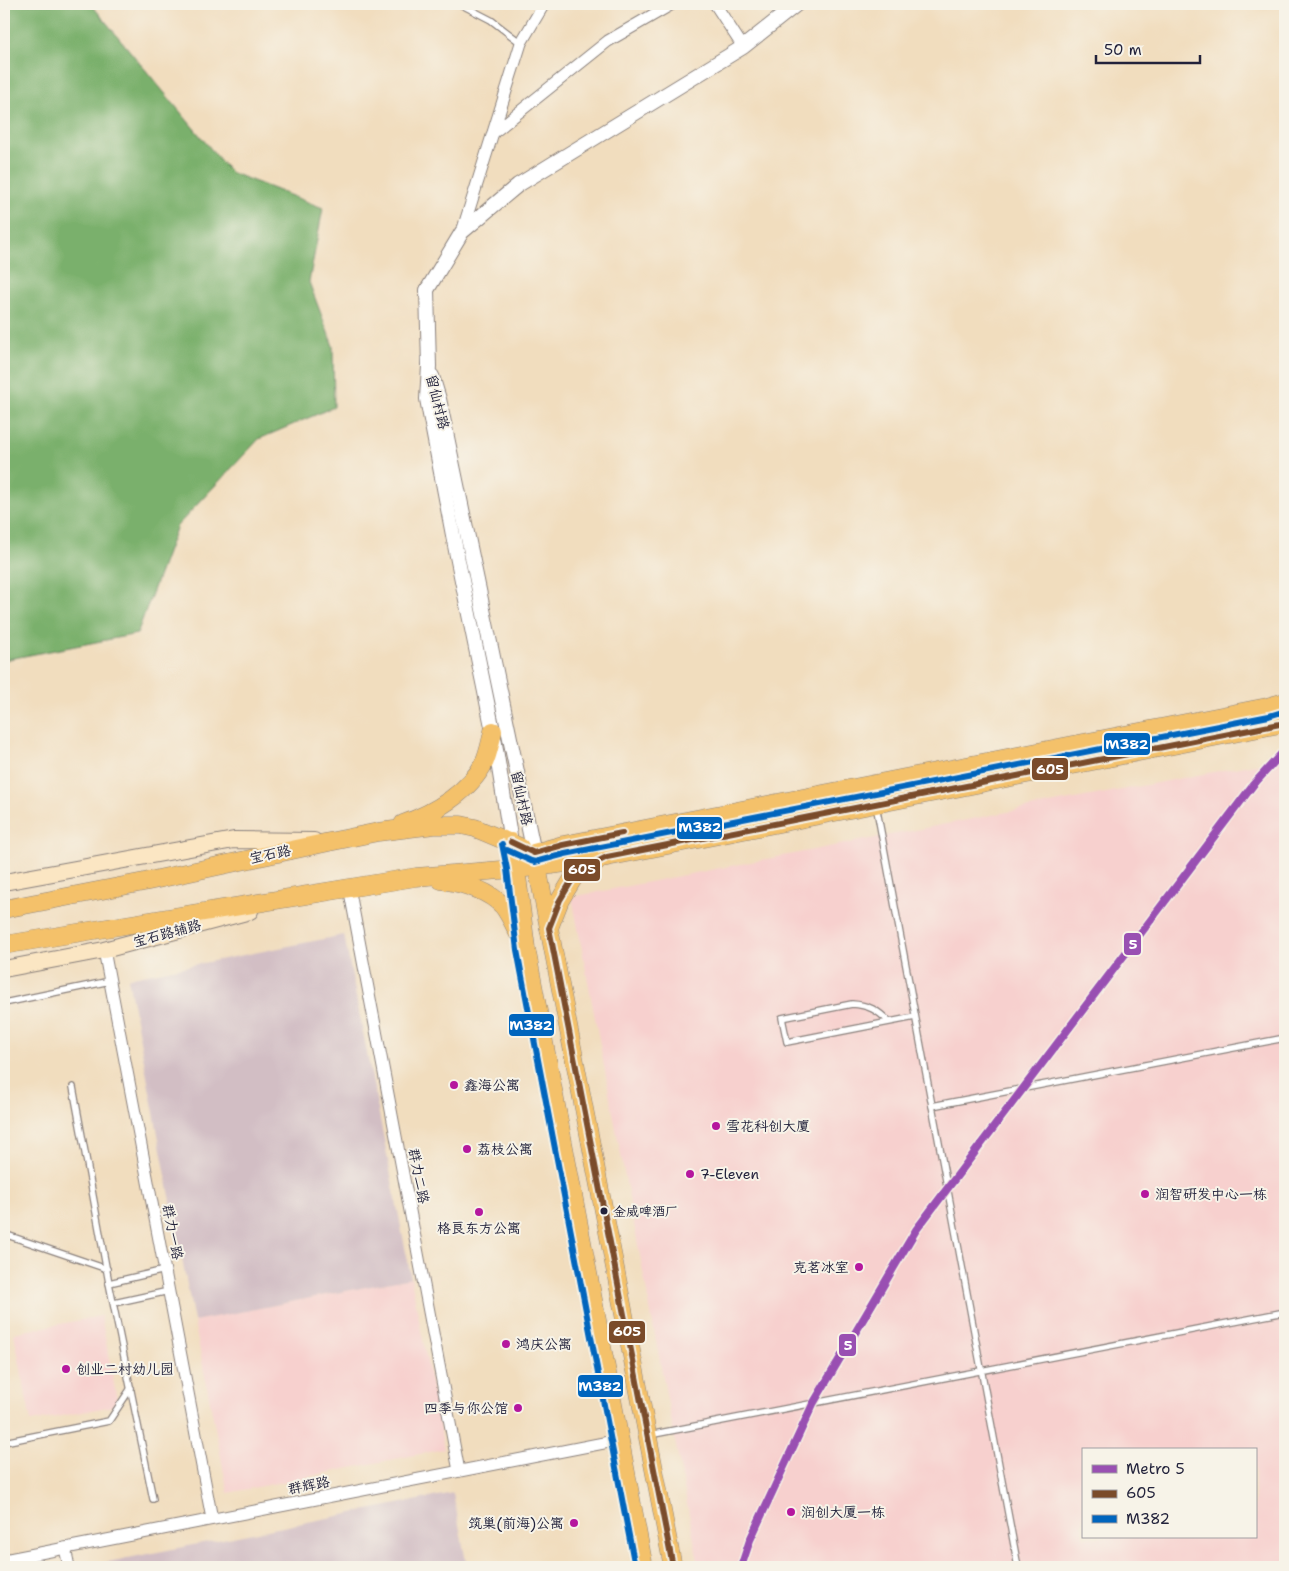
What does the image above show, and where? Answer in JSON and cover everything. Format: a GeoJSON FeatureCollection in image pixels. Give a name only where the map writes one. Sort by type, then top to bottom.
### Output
{"type":"FeatureCollection","features":[{"type":"Feature","properties":{"kind":"main road"},"geometry":{"type":"LineString","coordinates":[[4,945],[328,890],[416,877],[516,868],[573,843],[1285,702]]}},
{"type":"Feature","properties":{"kind":"main road"},"geometry":{"type":"LineString","coordinates":[[536,860],[607,858],[1285,723]]}},
{"type":"Feature","properties":{"kind":"main road"},"geometry":{"type":"LineString","coordinates":[[378,832],[412,821],[445,803],[469,784],[485,761],[493,731]]}},
{"type":"Feature","properties":{"kind":"main road","name":"宝石路"},"geometry":{"type":"LineString","coordinates":[[4,909],[144,882],[378,832],[434,825],[461,825],[488,832],[511,842],[536,860]]}},
{"type":"Feature","properties":{"kind":"main road"},"geometry":{"type":"LineString","coordinates":[[4,882],[234,840],[329,842]]}},
{"type":"Feature","properties":{"kind":"main road"},"geometry":{"type":"LineString","coordinates":[[511,842],[526,948],[644,1567]]}},
{"type":"Feature","properties":{"kind":"main road"},"geometry":{"type":"LineString","coordinates":[[549,928],[560,900],[577,872],[607,858]]}},
{"type":"Feature","properties":{"kind":"main road"},"geometry":{"type":"LineString","coordinates":[[536,860],[673,1567]]}},
{"type":"Feature","properties":{"kind":"main road"},"geometry":{"type":"LineString","coordinates":[[416,877],[458,883],[493,897],[503,906],[526,948]]}},
{"type":"Feature","properties":{"kind":"main road","name":"宝石路辅路"},"geometry":{"type":"LineString","coordinates":[[4,969],[104,950],[328,890]]}},
{"type":"Feature","properties":{"kind":"street"},"geometry":{"type":"LineString","coordinates":[[429,366],[427,290],[462,232],[521,43],[544,4]]}},
{"type":"Feature","properties":{"kind":"street"},"geometry":{"type":"LineString","coordinates":[[493,133],[608,42],[672,4]]}},
{"type":"Feature","properties":{"kind":"street"},"geometry":{"type":"LineString","coordinates":[[715,4],[743,47]]}},
{"type":"Feature","properties":{"kind":"street"},"geometry":{"type":"LineString","coordinates":[[462,232],[518,185],[743,47],[797,4]]}},
{"type":"Feature","properties":{"kind":"street","name":"留仙村路"},"geometry":{"type":"LineString","coordinates":[[429,366],[427,399],[493,731],[511,842]]}},
{"type":"Feature","properties":{"kind":"street","name":"留仙村路"},"geometry":{"type":"LineString","coordinates":[[429,366],[439,399],[536,860]]}},
{"type":"Feature","properties":{"kind":"street","name":"群力二路"},"geometry":{"type":"LineString","coordinates":[[348,887],[460,1471]]}},
{"type":"Feature","properties":{"kind":"street","name":"群力一路"},"geometry":{"type":"LineString","coordinates":[[104,950],[212,1519]]}},
{"type":"Feature","properties":{"kind":"street","name":"群辉路"},"geometry":{"type":"LineString","coordinates":[[4,1560],[620,1440]]}},
{"type":"Feature","properties":{"kind":"street"},"geometry":{"type":"LineString","coordinates":[[65,1548],[69,1567]]}},
{"type":"Feature","properties":{"kind":"lane"},"geometry":{"type":"LineString","coordinates":[[460,4],[491,20],[521,43]]}},
{"type":"Feature","properties":{"kind":"lane"},"geometry":{"type":"LineString","coordinates":[[875,804],[1018,1567]]}},
{"type":"Feature","properties":{"kind":"lane"},"geometry":{"type":"LineString","coordinates":[[4,1003],[110,981]]}},
{"type":"Feature","properties":{"kind":"lane"},"geometry":{"type":"LineString","coordinates":[[889,1022],[873,1008],[852,1004],[782,1018],[786,1042],[915,1017]]}},
{"type":"Feature","properties":{"kind":"lane"},"geometry":{"type":"LineString","coordinates":[[932,1106],[1285,1038]]}},
{"type":"Feature","properties":{"kind":"lane"},"geometry":{"type":"LineString","coordinates":[[73,1087],[109,1283],[153,1499]]}},
{"type":"Feature","properties":{"kind":"lane"},"geometry":{"type":"LineString","coordinates":[[4,1234],[107,1268]]}},
{"type":"Feature","properties":{"kind":"lane"},"geometry":{"type":"LineString","coordinates":[[109,1283],[165,1270]]}},
{"type":"Feature","properties":{"kind":"lane"},"geometry":{"type":"LineString","coordinates":[[114,1303],[169,1291]]}},
{"type":"Feature","properties":{"kind":"lane"},"geometry":{"type":"LineString","coordinates":[[647,1435],[1285,1312]]}},
{"type":"Feature","properties":{"kind":"lane"},"geometry":{"type":"LineString","coordinates":[[4,1442],[109,1421],[130,1388]]}},
{"type":"Feature","properties":{"kind":"shaded area"},"geometry":{"type":"Polygon","coordinates":[[[1285,758],[1285,1567],[699,1567],[572,897],[1285,758]]]}},
{"type":"Feature","properties":{"kind":"shaded area"},"geometry":{"type":"Polygon","coordinates":[[[344,935],[411,1278],[194,1321],[128,978],[344,935]]]}},
{"type":"Feature","properties":{"kind":"shaded area"},"geometry":{"type":"Polygon","coordinates":[[[411,1278],[444,1449],[228,1493],[194,1321],[411,1278]]]}},
{"type":"Feature","properties":{"kind":"shaded area","name":"创业二村幼儿园"},"geometry":{"type":"Polygon","coordinates":[[[101,1316],[118,1405],[31,1422],[14,1333],[101,1316]]]}},
{"type":"Feature","properties":{"kind":"shaded area"},"geometry":{"type":"Polygon","coordinates":[[[453,1493],[467,1567],[83,1567],[453,1493]]]}},
{"type":"Feature","properties":{"kind":"green space"},"geometry":{"type":"Polygon","coordinates":[[[4,4],[91,4],[230,172],[323,208],[309,282],[333,346],[334,407],[259,439],[177,526],[137,634],[4,660],[4,4]]]}},
{"type":"Feature","properties":{"kind":"metro line","name":"5"},"geometry":{"type":"LineString","coordinates":[[741,1567],[750,1540],[813,1404],[916,1230],[1253,785],[1285,750]]}},
{"type":"Feature","properties":{"kind":"transit line","name":"M382"},"geometry":{"type":"LineString","coordinates":[[507,850],[535,862],[565,854],[1269,716],[1285,711]]}},
{"type":"Feature","properties":{"kind":"transit line","name":"605"},"geometry":{"type":"LineString","coordinates":[[673,1567],[549,928],[560,900],[577,872],[607,857],[1285,723]]}},
{"type":"Feature","properties":{"kind":"transit line","name":"605"},"geometry":{"type":"LineString","coordinates":[[511,842],[534,853],[622,833]]}},
{"type":"Feature","properties":{"kind":"transit line","name":"M382"},"geometry":{"type":"LineString","coordinates":[[502,844],[517,950],[635,1567]]}},
{"type":"Feature","properties":{"kind":"place","name":"鑫海公寓"},"geometry":{"type":"Point","coordinates":[454,1085]}},
{"type":"Feature","properties":{"kind":"place","name":"雪花科创大廈"},"geometry":{"type":"Point","coordinates":[716,1126]}},
{"type":"Feature","properties":{"kind":"place","name":"荔枝公寓"},"geometry":{"type":"Point","coordinates":[467,1149]}},
{"type":"Feature","properties":{"kind":"place","name":"7-Eleven"},"geometry":{"type":"Point","coordinates":[690,1174]}},
{"type":"Feature","properties":{"kind":"place","name":"润智研发中心一栋"},"geometry":{"type":"Point","coordinates":[1145,1194]}},
{"type":"Feature","properties":{"kind":"place","name":"金威啤酒厂"},"geometry":{"type":"Point","coordinates":[604,1211]}},
{"type":"Feature","properties":{"kind":"place","name":"格良东方公寓"},"geometry":{"type":"Point","coordinates":[479,1212]}},
{"type":"Feature","properties":{"kind":"place","name":"克茗冰室"},"geometry":{"type":"Point","coordinates":[859,1267]}},
{"type":"Feature","properties":{"kind":"place","name":"鸿庆公寓"},"geometry":{"type":"Point","coordinates":[506,1344]}},
{"type":"Feature","properties":{"kind":"place","name":"创业二村幼儿园"},"geometry":{"type":"Point","coordinates":[66,1369]}},
{"type":"Feature","properties":{"kind":"place","name":"四季与你公馆"},"geometry":{"type":"Point","coordinates":[518,1408]}},
{"type":"Feature","properties":{"kind":"place","name":"润创大厦一栋"},"geometry":{"type":"Point","coordinates":[791,1512]}},
{"type":"Feature","properties":{"kind":"place","name":"筑巢(前海)公寓"},"geometry":{"type":"Point","coordinates":[574,1523]}}]}
